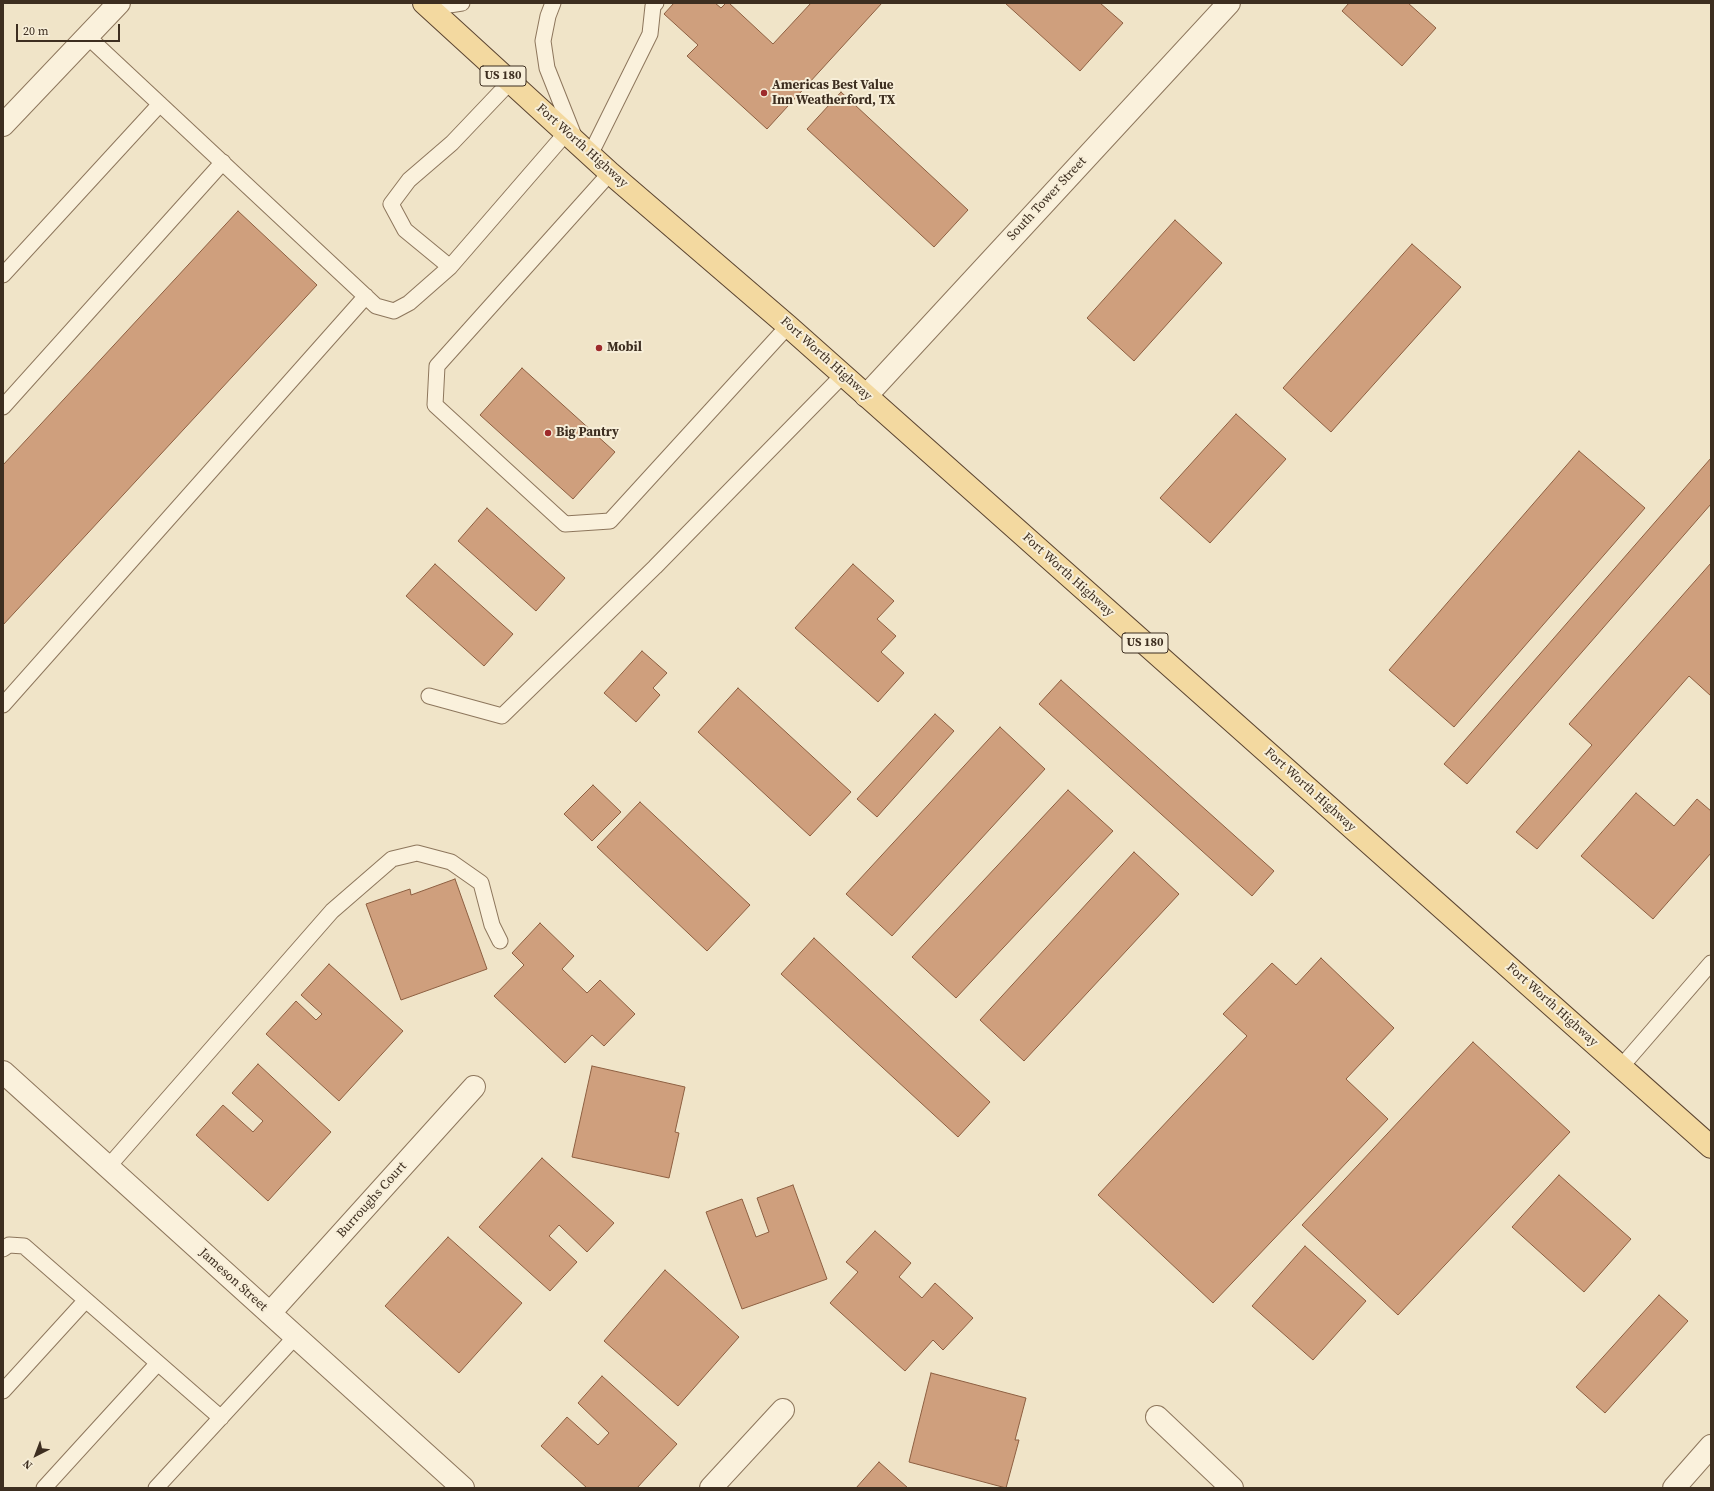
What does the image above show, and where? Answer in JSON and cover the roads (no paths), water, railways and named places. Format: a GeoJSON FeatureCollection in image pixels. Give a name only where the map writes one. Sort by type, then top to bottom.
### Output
{"type":"FeatureCollection","features":[{"type":"Feature","properties":{"kind":"main road","name":"Fort Worth Highway"},"geometry":{"type":"LineString","coordinates":[[427,6],[610,173],[788,326],[1711,1147]]}},
{"type":"Feature","properties":{"kind":"street"},"geometry":{"type":"LineString","coordinates":[[3,125],[119,3]]}},
{"type":"Feature","properties":{"kind":"street","name":"South Tower Street"},"geometry":{"type":"LineString","coordinates":[[866,396],[1229,3]]}},
{"type":"Feature","properties":{"kind":"street","name":"Jameson Street"},"geometry":{"type":"LineString","coordinates":[[3,1072],[464,1488]]}},
{"type":"Feature","properties":{"kind":"street","name":"Burroughs Court"},"geometry":{"type":"LineString","coordinates":[[270,1313],[474,1087]]}},
{"type":"Feature","properties":{"kind":"street"},"geometry":{"type":"LineString","coordinates":[[711,1488],[783,1410]]}},
{"type":"Feature","properties":{"kind":"street"},"geometry":{"type":"LineString","coordinates":[[1157,1417],[1232,1488]]}},
{"type":"Feature","properties":{"kind":"street"},"geometry":{"type":"LineString","coordinates":[[1674,1488],[1711,1446]]}},
{"type":"Feature","properties":{"kind":"lane"},"geometry":{"type":"LineString","coordinates":[[427,6],[462,3]]}},
{"type":"Feature","properties":{"kind":"lane"},"geometry":{"type":"LineString","coordinates":[[553,3],[548,16],[543,41],[547,68],[578,143]]}},
{"type":"Feature","properties":{"kind":"lane"},"geometry":{"type":"LineString","coordinates":[[87,36],[376,306],[394,311],[409,303],[450,267],[578,143],[650,34],[653,6],[656,3]]}},
{"type":"Feature","properties":{"kind":"lane"},"geometry":{"type":"LineString","coordinates":[[450,267],[405,230],[391,204],[409,180],[452,143],[510,82]]}},
{"type":"Feature","properties":{"kind":"lane"},"geometry":{"type":"LineString","coordinates":[[3,275],[160,104]]}},
{"type":"Feature","properties":{"kind":"lane"},"geometry":{"type":"LineString","coordinates":[[3,407],[223,162]]}},
{"type":"Feature","properties":{"kind":"lane"},"geometry":{"type":"LineString","coordinates":[[610,173],[437,366],[435,405],[565,524],[610,522],[788,326]]}},
{"type":"Feature","properties":{"kind":"lane"},"geometry":{"type":"LineString","coordinates":[[3,705],[366,296]]}},
{"type":"Feature","properties":{"kind":"lane"},"geometry":{"type":"LineString","coordinates":[[430,696],[502,716],[649,573],[843,375]]}},
{"type":"Feature","properties":{"kind":"lane"},"geometry":{"type":"LineString","coordinates":[[108,1167],[332,911],[392,859],[417,853],[451,862],[481,883],[492,925],[500,941]]}},
{"type":"Feature","properties":{"kind":"lane"},"geometry":{"type":"LineString","coordinates":[[1622,1067],[1711,963]]}},
{"type":"Feature","properties":{"kind":"lane"},"geometry":{"type":"LineString","coordinates":[[3,1249],[9,1245],[24,1246],[221,1418]]}},
{"type":"Feature","properties":{"kind":"lane"},"geometry":{"type":"LineString","coordinates":[[3,1391],[86,1300]]}},
{"type":"Feature","properties":{"kind":"lane"},"geometry":{"type":"LineString","coordinates":[[156,1488],[296,1336]]}},
{"type":"Feature","properties":{"kind":"lane"},"geometry":{"type":"LineString","coordinates":[[44,1488],[158,1363]]}},
{"type":"Feature","properties":{"kind":"place","name":"Americas Best Value Inn Weatherford, TX"},"geometry":{"type":"Point","coordinates":[764,93]}},
{"type":"Feature","properties":{"kind":"place","name":"Mobil"},"geometry":{"type":"Point","coordinates":[599,348]}},
{"type":"Feature","properties":{"kind":"place","name":"Big Pantry"},"geometry":{"type":"Point","coordinates":[548,433]}}]}
